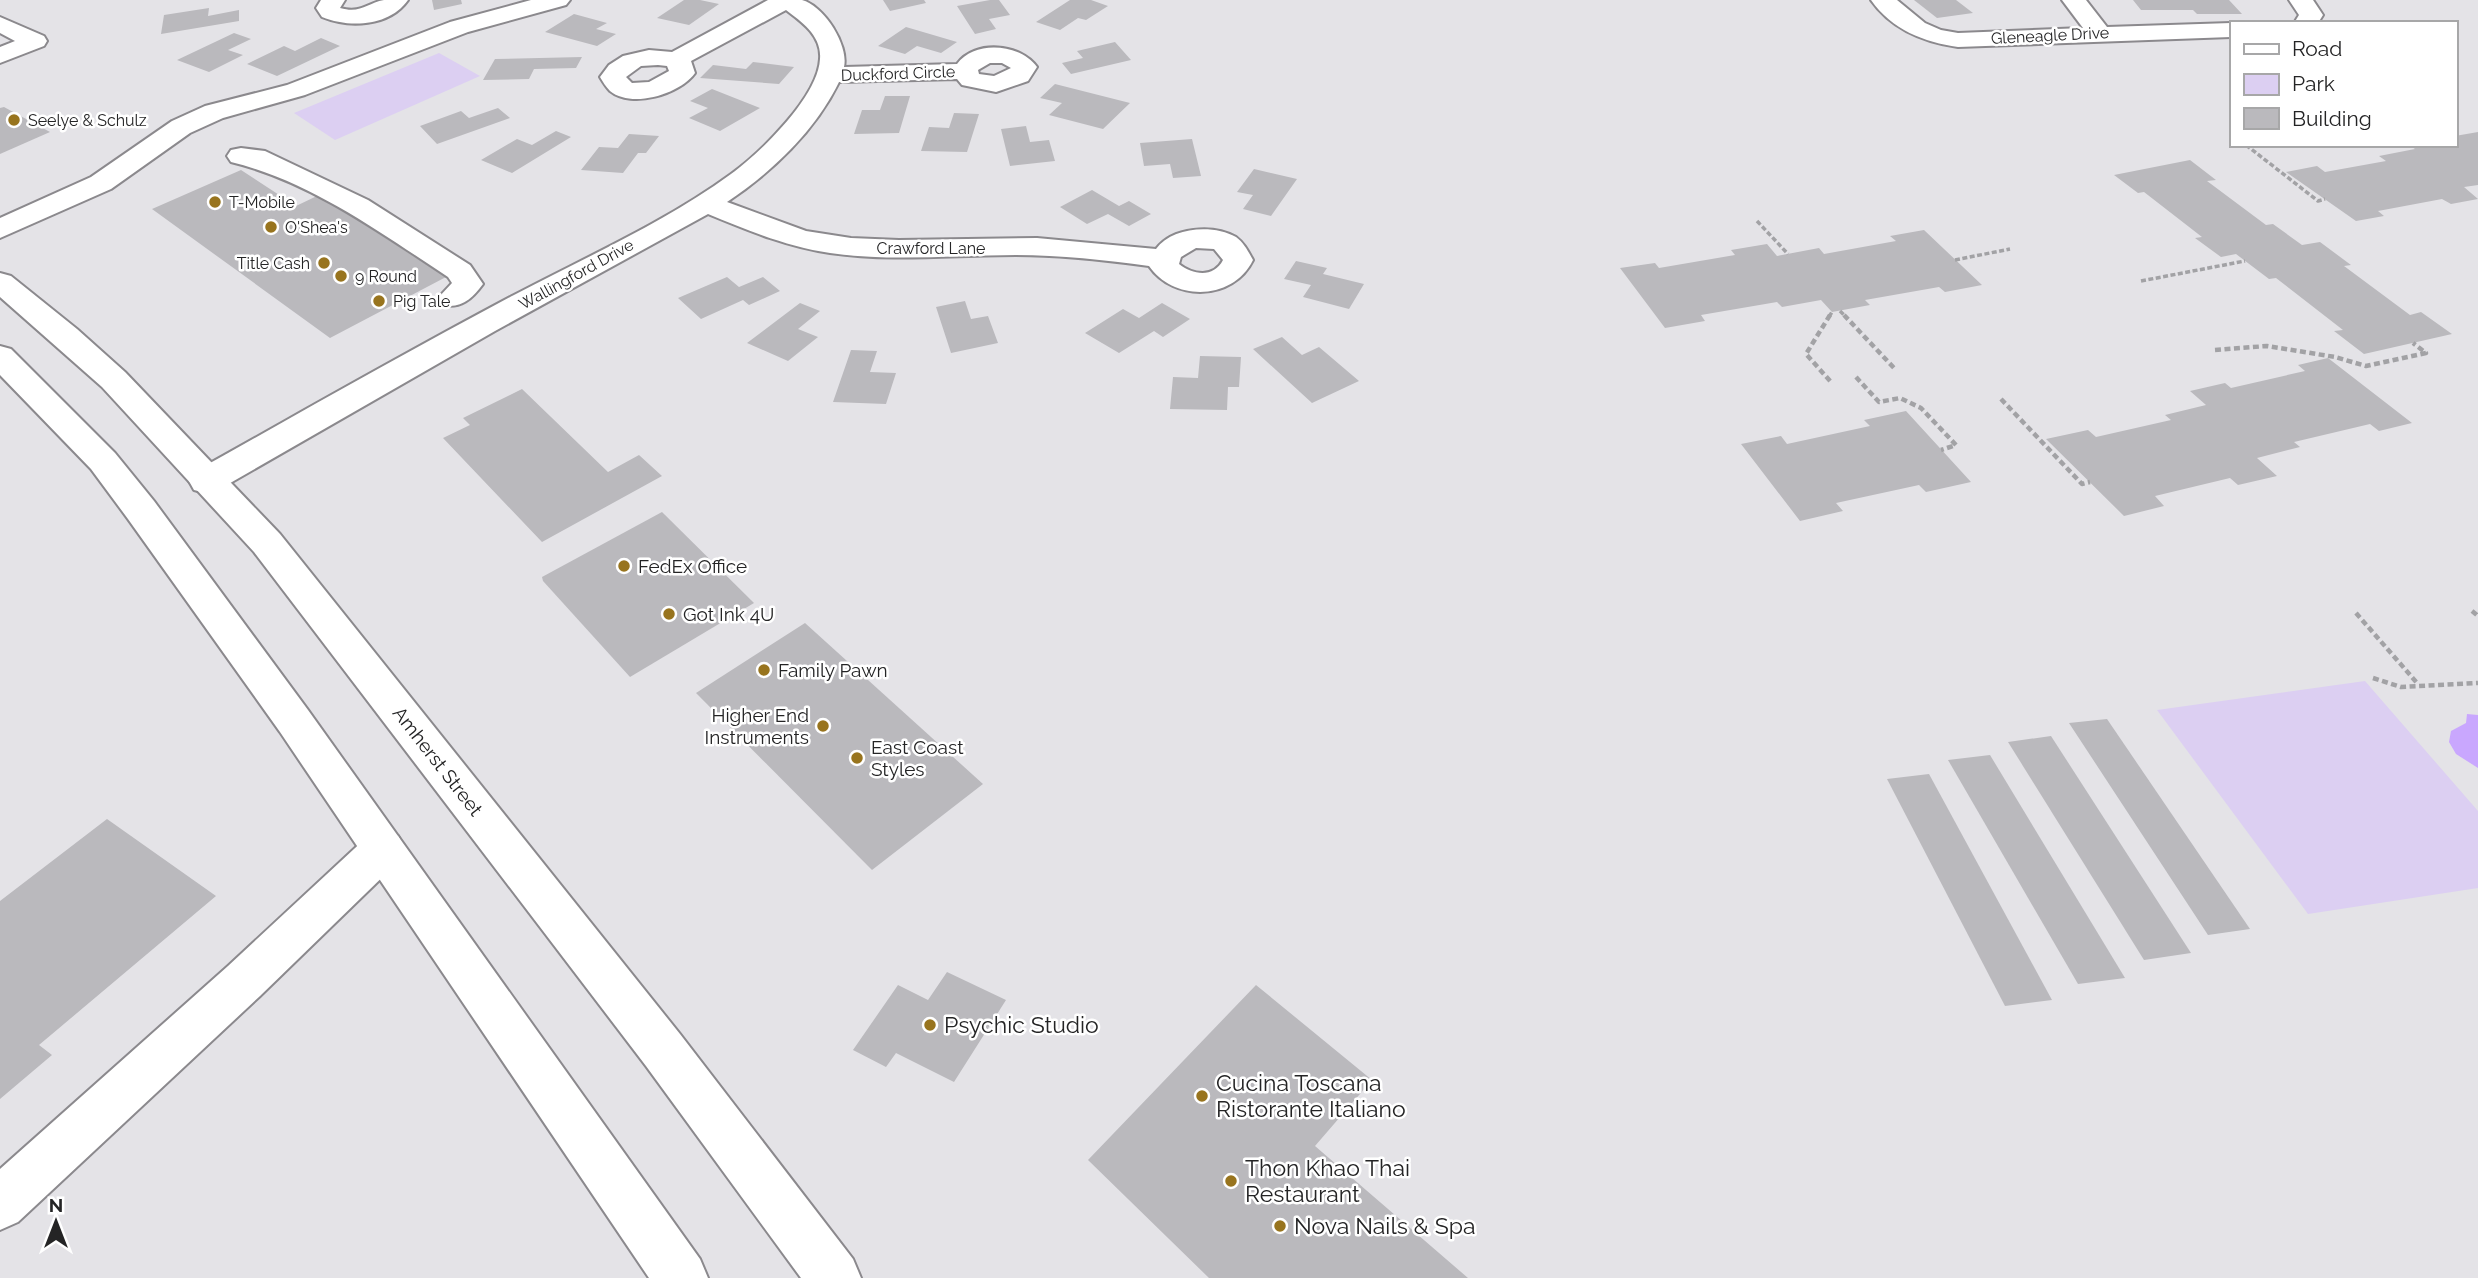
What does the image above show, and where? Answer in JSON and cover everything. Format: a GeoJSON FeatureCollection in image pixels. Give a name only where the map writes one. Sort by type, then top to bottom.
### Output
{"type":"FeatureCollection","features":[{"type":"Feature","properties":{"kind":"main road"},"geometry":{"type":"LineString","coordinates":[[0,5],[12,0]]}},
{"type":"Feature","properties":{"kind":"main road"},"geometry":{"type":"LineString","coordinates":[[333,0],[328,8],[336,15],[356,17],[387,6],[418,42]]}},
{"type":"Feature","properties":{"kind":"main road"},"geometry":{"type":"LineString","coordinates":[[0,229],[101,183],[162,139],[198,119],[296,90],[490,17],[558,0]]}},
{"type":"Feature","properties":{"kind":"main road"},"geometry":{"type":"LineString","coordinates":[[675,60],[787,0],[811,16],[827,36],[832,47],[831,75]]}},
{"type":"Feature","properties":{"kind":"main road","name":"Gleneagle Drive"},"geometry":{"type":"LineString","coordinates":[[1883,0],[1911,27],[1939,38],[1958,40],[2230,30]]}},
{"type":"Feature","properties":{"kind":"main road"},"geometry":{"type":"LineString","coordinates":[[2074,0],[2099,33]]}},
{"type":"Feature","properties":{"kind":"main road"},"geometry":{"type":"LineString","coordinates":[[2301,0],[2311,15],[2307,21]]}},
{"type":"Feature","properties":{"kind":"main road"},"geometry":{"type":"LineString","coordinates":[[0,24],[35,41],[0,56]]}},
{"type":"Feature","properties":{"kind":"main road","name":"Duckford Circle"},"geometry":{"type":"LineString","coordinates":[[831,75],[965,71]]}},
{"type":"Feature","properties":{"kind":"main road","name":"Wallingford Drive"},"geometry":{"type":"LineString","coordinates":[[206,481],[490,320],[705,204],[743,179],[771,154],[831,75]]}},
{"type":"Feature","properties":{"kind":"main road"},"geometry":{"type":"LineString","coordinates":[[241,156],[255,157],[358,206],[459,271],[468,284],[453,298]]}},
{"type":"Feature","properties":{"kind":"main road","name":"Crawford Lane"},"geometry":{"type":"LineString","coordinates":[[705,204],[775,230],[826,244],[907,250],[1052,247],[1164,258]]}},
{"type":"Feature","properties":{"kind":"main road","name":"Amherst Street"},"geometry":{"type":"LineString","coordinates":[[0,282],[75,344],[127,393],[274,553],[663,1051],[834,1278]]}},
{"type":"Feature","properties":{"kind":"main road"},"geometry":{"type":"LineString","coordinates":[[0,356],[103,461],[141,510],[383,849],[681,1278]]}},
{"type":"Feature","properties":{"kind":"main road"},"geometry":{"type":"LineString","coordinates":[[0,1204],[244,981],[383,849]]}},
{"type":"Feature","properties":{"kind":"path"},"geometry":{"type":"LineString","coordinates":[[2249,147],[2318,201],[2325,199]]}},
{"type":"Feature","properties":{"kind":"path"},"geometry":{"type":"LineString","coordinates":[[1757,221],[1788,254]]}},
{"type":"Feature","properties":{"kind":"path"},"geometry":{"type":"LineString","coordinates":[[1955,260],[2010,249]]}},
{"type":"Feature","properties":{"kind":"path"},"geometry":{"type":"LineString","coordinates":[[2140,281],[2245,261]]}},
{"type":"Feature","properties":{"kind":"path"},"geometry":{"type":"LineString","coordinates":[[1840,311],[1895,369]]}},
{"type":"Feature","properties":{"kind":"path"},"geometry":{"type":"LineString","coordinates":[[1831,382],[1806,354],[1832,312]]}},
{"type":"Feature","properties":{"kind":"path"},"geometry":{"type":"LineString","coordinates":[[2215,350],[2267,346],[2335,357],[2367,366],[2426,353],[2413,343]]}},
{"type":"Feature","properties":{"kind":"path"},"geometry":{"type":"LineString","coordinates":[[1856,377],[1879,402],[1900,398],[1922,408],[1956,446],[1941,450]]}},
{"type":"Feature","properties":{"kind":"path"},"geometry":{"type":"LineString","coordinates":[[2001,399],[2082,484],[2090,482]]}},
{"type":"Feature","properties":{"kind":"path"},"geometry":{"type":"LineString","coordinates":[[2472,611],[2478,616]]}},
{"type":"Feature","properties":{"kind":"path"},"geometry":{"type":"LineString","coordinates":[[2356,613],[2419,685]]}},
{"type":"Feature","properties":{"kind":"path"},"geometry":{"type":"LineString","coordinates":[[2373,678],[2401,687],[2478,683]]}},
{"type":"Feature","properties":{"kind":"green space"},"geometry":{"type":"Polygon","coordinates":[[[439,53],[480,76],[335,140],[294,113],[439,53]]]}},
{"type":"Feature","properties":{"kind":"green space"},"geometry":{"type":"Polygon","coordinates":[[[2365,681],[2478,811],[2478,888],[2308,914],[2157,710],[2365,681]]]}},
{"type":"Feature","properties":{"kind":"shaded area"},"geometry":{"type":"Polygon","coordinates":[[[2467,714],[2478,715],[2478,768],[2456,754],[2449,742],[2451,731],[2466,723],[2467,714]]]}},
{"type":"Feature","properties":{"kind":"building"},"geometry":{"type":"Polygon","coordinates":[[[432,0],[461,0],[462,4],[434,10],[432,0]]]}},
{"type":"Feature","properties":{"kind":"building"},"geometry":{"type":"Polygon","coordinates":[[[684,0],[719,4],[689,25],[657,18],[684,0]]]}},
{"type":"Feature","properties":{"kind":"building"},"geometry":{"type":"Polygon","coordinates":[[[883,0],[924,0],[926,3],[890,11],[883,0]]]}},
{"type":"Feature","properties":{"kind":"building"},"geometry":{"type":"Polygon","coordinates":[[[999,0],[1010,15],[989,19],[996,29],[975,34],[957,6],[999,0]]]}},
{"type":"Feature","properties":{"kind":"building"},"geometry":{"type":"Polygon","coordinates":[[[1070,0],[1091,0],[1108,6],[1086,20],[1078,18],[1060,30],[1036,22],[1070,0]]]}},
{"type":"Feature","properties":{"kind":"building"},"geometry":{"type":"Polygon","coordinates":[[[1914,0],[1956,0],[1973,13],[1937,18],[1914,0]]]}},
{"type":"Feature","properties":{"kind":"building"},"geometry":{"type":"Polygon","coordinates":[[[2133,0],[2229,0],[2242,14],[2141,10],[2133,0]]]}},
{"type":"Feature","properties":{"kind":"building"},"geometry":{"type":"Polygon","coordinates":[[[209,8],[208,16],[239,10],[239,21],[161,34],[164,15],[209,8]]]}},
{"type":"Feature","properties":{"kind":"building"},"geometry":{"type":"Polygon","coordinates":[[[574,14],[607,23],[596,29],[616,34],[597,46],[545,32],[574,14]]]}},
{"type":"Feature","properties":{"kind":"building"},"geometry":{"type":"Polygon","coordinates":[[[906,27],[957,42],[941,53],[917,46],[905,54],[878,46],[906,27]]]}},
{"type":"Feature","properties":{"kind":"building"},"geometry":{"type":"Polygon","coordinates":[[[234,33],[251,39],[228,50],[243,55],[209,72],[177,60],[234,33]]]}},
{"type":"Feature","properties":{"kind":"building"},"geometry":{"type":"Polygon","coordinates":[[[321,38],[340,46],[277,76],[247,64],[284,46],[295,51],[321,38]]]}},
{"type":"Feature","properties":{"kind":"building"},"geometry":{"type":"Polygon","coordinates":[[[1115,42],[1131,60],[1071,74],[1062,63],[1083,58],[1077,51],[1115,42]]]}},
{"type":"Feature","properties":{"kind":"building"},"geometry":{"type":"Polygon","coordinates":[[[582,57],[576,68],[534,69],[529,79],[483,80],[495,59],[582,57]]]}},
{"type":"Feature","properties":{"kind":"building"},"geometry":{"type":"Polygon","coordinates":[[[753,62],[794,67],[779,84],[700,78],[713,65],[746,69],[753,62]]]}},
{"type":"Feature","properties":{"kind":"building"},"geometry":{"type":"Polygon","coordinates":[[[1055,84],[1130,103],[1103,129],[1049,115],[1062,103],[1040,98],[1055,84]]]}},
{"type":"Feature","properties":{"kind":"building"},"geometry":{"type":"Polygon","coordinates":[[[712,89],[760,108],[720,131],[689,118],[708,108],[690,101],[712,89]]]}},
{"type":"Feature","properties":{"kind":"building"},"geometry":{"type":"Polygon","coordinates":[[[885,96],[910,96],[899,133],[854,134],[862,110],[880,110],[885,96]]]}},
{"type":"Feature","properties":{"kind":"building","name":"Seelye & Schulz"},"geometry":{"type":"Polygon","coordinates":[[[4,107],[50,132],[0,154],[0,108],[4,107]]]}},
{"type":"Feature","properties":{"kind":"building"},"geometry":{"type":"Polygon","coordinates":[[[498,108],[510,118],[437,144],[420,126],[461,111],[469,118],[498,108]]]}},
{"type":"Feature","properties":{"kind":"building"},"geometry":{"type":"Polygon","coordinates":[[[954,113],[979,114],[967,152],[921,151],[929,127],[949,128],[954,113]]]}},
{"type":"Feature","properties":{"kind":"building"},"geometry":{"type":"Polygon","coordinates":[[[1026,126],[1030,142],[1049,140],[1055,161],[1010,166],[1001,129],[1026,126]]]}},
{"type":"Feature","properties":{"kind":"building"},"geometry":{"type":"Polygon","coordinates":[[[556,131],[571,137],[512,173],[481,160],[517,139],[532,145],[556,131]]]}},
{"type":"Feature","properties":{"kind":"building"},"geometry":{"type":"Polygon","coordinates":[[[2478,132],[2478,185],[2464,187],[2478,199],[2451,204],[2442,199],[2378,211],[2384,216],[2356,221],[2286,172],[2317,166],[2325,172],[2386,161],[2379,156],[2415,149],[2412,147],[2457,147],[2457,136],[2478,132]]]}},
{"type":"Feature","properties":{"kind":"building"},"geometry":{"type":"Polygon","coordinates":[[[629,134],[659,136],[646,153],[638,153],[623,173],[581,170],[599,147],[618,148],[629,134]]]}},
{"type":"Feature","properties":{"kind":"building"},"geometry":{"type":"Polygon","coordinates":[[[1192,139],[1201,176],[1173,178],[1170,164],[1144,166],[1140,143],[1192,139]]]}},
{"type":"Feature","properties":{"kind":"building"},"geometry":{"type":"Polygon","coordinates":[[[2190,160],[2216,180],[2207,181],[2266,225],[2273,224],[2302,245],[2320,242],[2351,265],[2344,266],[2410,315],[2421,312],[2452,334],[2364,354],[2334,331],[2343,330],[2276,278],[2269,279],[2236,254],[2221,257],[2195,238],[2202,237],[2144,192],[2138,193],[2114,175],[2190,160]]]}},
{"type":"Feature","properties":{"kind":"building"},"geometry":{"type":"Polygon","coordinates":[[[1254,169],[1297,179],[1271,216],[1243,209],[1253,195],[1237,192],[1254,169]]]}},
{"type":"Feature","properties":{"kind":"building"},"geometry":{"type":"Polygon","coordinates":[[[241,170],[296,206],[319,195],[446,277],[330,338],[152,209],[241,170]]]}},
{"type":"Feature","properties":{"kind":"building"},"geometry":{"type":"Polygon","coordinates":[[[1092,190],[1119,206],[1129,201],[1151,214],[1129,226],[1108,214],[1087,224],[1060,207],[1092,190]]]}},
{"type":"Feature","properties":{"kind":"building"},"geometry":{"type":"Polygon","coordinates":[[[1924,230],[1982,285],[1945,292],[1939,287],[1865,300],[1870,305],[1832,312],[1821,300],[1782,307],[1777,302],[1701,315],[1705,321],[1665,328],[1620,268],[1655,263],[1659,268],[1735,255],[1731,250],[1767,244],[1777,256],[1819,248],[1824,254],[1896,241],[1890,236],[1924,230]]]}},
{"type":"Feature","properties":{"kind":"building"},"geometry":{"type":"Polygon","coordinates":[[[1296,261],[1327,268],[1323,274],[1364,284],[1349,309],[1303,297],[1311,285],[1284,279],[1296,261]]]}},
{"type":"Feature","properties":{"kind":"building"},"geometry":{"type":"Polygon","coordinates":[[[727,277],[739,287],[763,277],[780,291],[749,305],[743,300],[701,319],[678,298],[727,277]]]}},
{"type":"Feature","properties":{"kind":"building"},"geometry":{"type":"Polygon","coordinates":[[[965,301],[971,319],[988,316],[998,343],[951,353],[936,307],[965,301]]]}},
{"type":"Feature","properties":{"kind":"building"},"geometry":{"type":"Polygon","coordinates":[[[800,303],[820,311],[798,329],[818,337],[788,361],[747,343],[800,303]]]}},
{"type":"Feature","properties":{"kind":"building"},"geometry":{"type":"Polygon","coordinates":[[[1162,303],[1190,319],[1163,337],[1154,331],[1119,353],[1085,333],[1123,309],[1139,318],[1162,303]]]}},
{"type":"Feature","properties":{"kind":"building"},"geometry":{"type":"Polygon","coordinates":[[[1282,337],[1302,355],[1319,347],[1359,381],[1312,403],[1253,349],[1282,337]]]}},
{"type":"Feature","properties":{"kind":"building"},"geometry":{"type":"Polygon","coordinates":[[[851,350],[877,351],[870,372],[896,373],[886,404],[833,402],[851,350]]]}},
{"type":"Feature","properties":{"kind":"building"},"geometry":{"type":"Polygon","coordinates":[[[1200,356],[1241,357],[1239,387],[1228,387],[1227,410],[1170,409],[1173,377],[1198,378],[1200,356]]]}},
{"type":"Feature","properties":{"kind":"building"},"geometry":{"type":"Polygon","coordinates":[[[2328,358],[2412,423],[2379,431],[2370,424],[2294,442],[2300,447],[2257,458],[2277,476],[2238,485],[2230,478],[2155,496],[2164,506],[2124,516],[2046,439],[2088,430],[2096,437],[2171,420],[2165,415],[2206,405],[2190,391],[2225,383],[2231,388],[2305,371],[2298,365],[2328,358]]]}},
{"type":"Feature","properties":{"kind":"building"},"geometry":{"type":"Polygon","coordinates":[[[522,389],[608,472],[639,455],[662,476],[542,542],[443,438],[470,425],[463,418],[522,389]]]}},
{"type":"Feature","properties":{"kind":"building"},"geometry":{"type":"Polygon","coordinates":[[[1906,411],[1971,482],[1926,492],[1919,485],[1836,503],[1843,511],[1800,521],[1741,444],[1781,436],[1787,444],[1870,426],[1864,420],[1906,411]]]}},
{"type":"Feature","properties":{"kind":"building"},"geometry":{"type":"Polygon","coordinates":[[[662,512],[754,603],[630,677],[542,577],[662,512]]]}},
{"type":"Feature","properties":{"kind":"building"},"geometry":{"type":"Polygon","coordinates":[[[805,623],[983,784],[872,870],[696,693],[805,623]]]}},
{"type":"Feature","properties":{"kind":"building"},"geometry":{"type":"Polygon","coordinates":[[[2107,719],[2250,929],[2208,935],[2069,723],[2107,719]]]}},
{"type":"Feature","properties":{"kind":"building"},"geometry":{"type":"Polygon","coordinates":[[[2051,736],[2191,953],[2144,960],[2008,742],[2051,736]]]}},
{"type":"Feature","properties":{"kind":"building"},"geometry":{"type":"Polygon","coordinates":[[[1990,755],[2125,978],[2078,984],[1948,760],[1990,755]]]}},
{"type":"Feature","properties":{"kind":"building"},"geometry":{"type":"Polygon","coordinates":[[[1929,774],[2052,1000],[2005,1006],[1887,779],[1929,774]]]}},
{"type":"Feature","properties":{"kind":"building"},"geometry":{"type":"Polygon","coordinates":[[[107,819],[216,896],[39,1045],[52,1055],[0,1099],[0,901],[107,819]]]}},
{"type":"Feature","properties":{"kind":"building","name":"Psychic Studio"},"geometry":{"type":"Polygon","coordinates":[[[947,972],[1006,1000],[954,1082],[896,1053],[886,1067],[853,1050],[898,985],[928,1000],[947,972]]]}},
{"type":"Feature","properties":{"kind":"building"},"geometry":{"type":"Polygon","coordinates":[[[1256,985],[1372,1080],[1315,1146],[1468,1278],[1209,1278],[1088,1160],[1256,985]]]}},
{"type":"Feature","properties":{"kind":"place","name":"Seelye & Schulz"},"geometry":{"type":"Point","coordinates":[14,120]}},
{"type":"Feature","properties":{"kind":"place","name":"T-Mobile"},"geometry":{"type":"Point","coordinates":[215,202]}},
{"type":"Feature","properties":{"kind":"place","name":"O'Shea's"},"geometry":{"type":"Point","coordinates":[271,227]}},
{"type":"Feature","properties":{"kind":"place","name":"Title Cash"},"geometry":{"type":"Point","coordinates":[324,263]}},
{"type":"Feature","properties":{"kind":"place","name":"9 Round"},"geometry":{"type":"Point","coordinates":[341,276]}},
{"type":"Feature","properties":{"kind":"place","name":"Pig Tale"},"geometry":{"type":"Point","coordinates":[379,301]}},
{"type":"Feature","properties":{"kind":"place","name":"FedEx Office"},"geometry":{"type":"Point","coordinates":[624,566]}},
{"type":"Feature","properties":{"kind":"place","name":"Got Ink 4U"},"geometry":{"type":"Point","coordinates":[669,614]}},
{"type":"Feature","properties":{"kind":"place","name":"Family Pawn"},"geometry":{"type":"Point","coordinates":[764,670]}},
{"type":"Feature","properties":{"kind":"place","name":"Higher End Instruments"},"geometry":{"type":"Point","coordinates":[823,726]}},
{"type":"Feature","properties":{"kind":"place","name":"East Coast Styles"},"geometry":{"type":"Point","coordinates":[857,758]}},
{"type":"Feature","properties":{"kind":"place","name":"Psychic Studio"},"geometry":{"type":"Point","coordinates":[930,1025]}},
{"type":"Feature","properties":{"kind":"place","name":"Cucina Toscana Ristorante Italiano"},"geometry":{"type":"Point","coordinates":[1202,1096]}},
{"type":"Feature","properties":{"kind":"place","name":"Thon Khao Thai Restaurant"},"geometry":{"type":"Point","coordinates":[1231,1181]}},
{"type":"Feature","properties":{"kind":"place","name":"Nova Nails & Spa"},"geometry":{"type":"Point","coordinates":[1280,1226]}}]}
